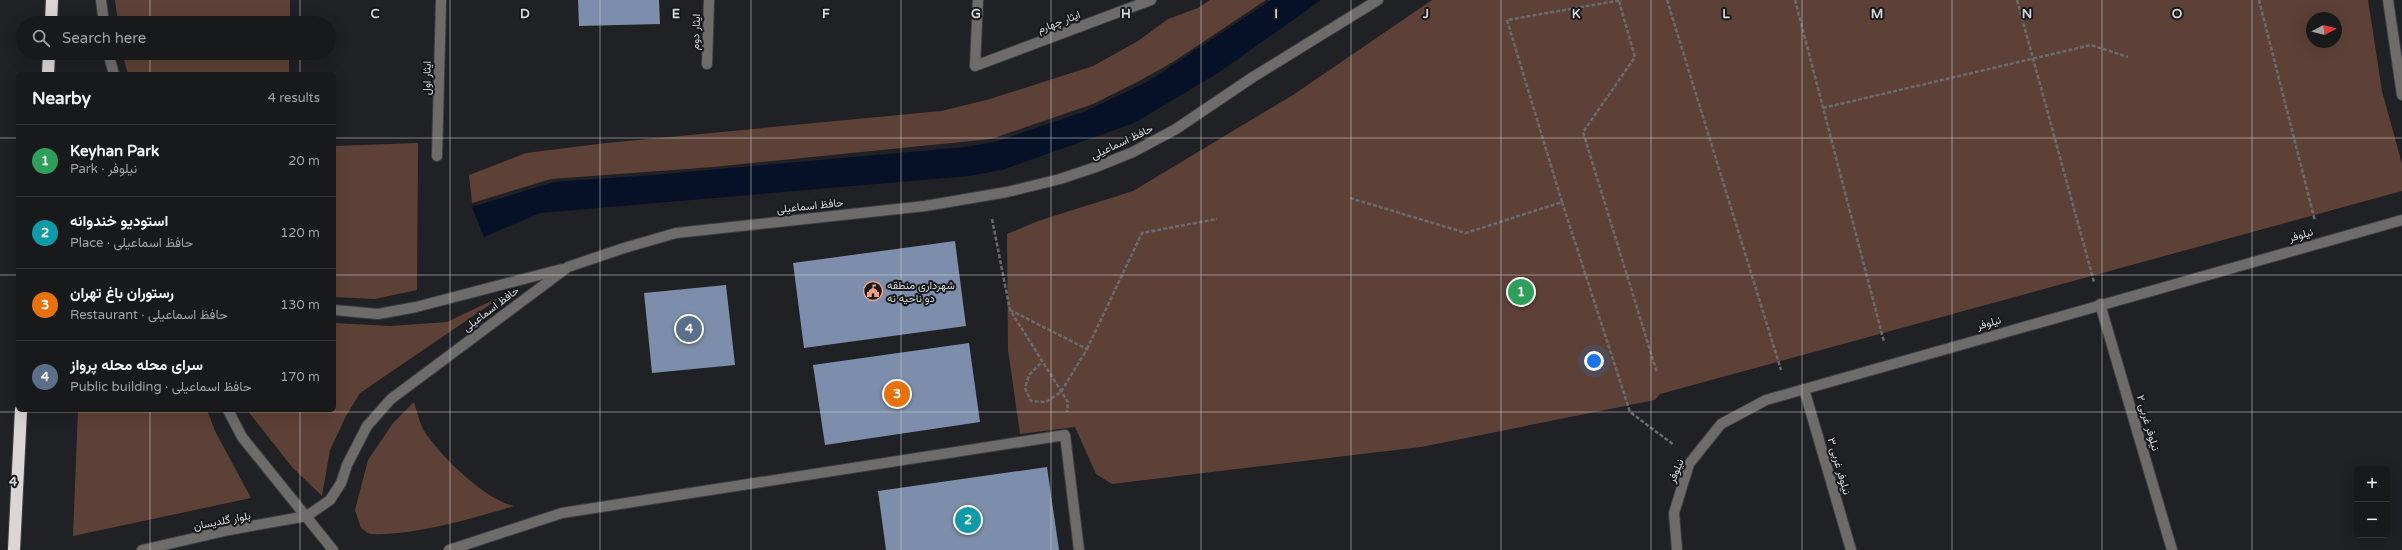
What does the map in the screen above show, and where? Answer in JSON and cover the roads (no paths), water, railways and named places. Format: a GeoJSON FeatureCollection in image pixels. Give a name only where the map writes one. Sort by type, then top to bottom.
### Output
{"type":"FeatureCollection","features":[{"type":"Feature","properties":{"kind":"highway"},"geometry":{"type":"LineString","coordinates":[[51,16],[52,0]]}},
{"type":"Feature","properties":{"kind":"highway"},"geometry":{"type":"LineString","coordinates":[[48,72],[49,60]]}},
{"type":"Feature","properties":{"kind":"highway"},"geometry":{"type":"LineString","coordinates":[[14,550],[21,412]]}},
{"type":"Feature","properties":{"kind":"street"},"geometry":{"type":"LineString","coordinates":[[101,0],[103,16]]}},
{"type":"Feature","properties":{"kind":"street","name":"ایثار اول"},"geometry":{"type":"LineString","coordinates":[[437,156],[441,0]]}},
{"type":"Feature","properties":{"kind":"street","name":"ایثار دوم"},"geometry":{"type":"LineString","coordinates":[[707,64],[709,0]]}},
{"type":"Feature","properties":{"kind":"street","name":"ایثار چهارم"},"geometry":{"type":"LineString","coordinates":[[978,0],[975,66],[1151,0]]}},
{"type":"Feature","properties":{"kind":"street","name":"حافظ اسماعیلی"},"geometry":{"type":"LineString","coordinates":[[307,516],[330,500],[341,483],[347,465],[367,426],[391,399],[568,267],[624,248],[676,233],[926,206],[987,195],[1060,179],[1096,167],[1133,152],[1176,129],[1253,77],[1378,0]]}},
{"type":"Feature","properties":{"kind":"street"},"geometry":{"type":"LineString","coordinates":[[2388,0],[2402,95]]}},
{"type":"Feature","properties":{"kind":"street"},"geometry":{"type":"LineString","coordinates":[[110,60],[113,72]]}},
{"type":"Feature","properties":{"kind":"street","name":"نیلوفر"},"geometry":{"type":"LineString","coordinates":[[1677,550],[1674,513],[1689,464],[1694,460],[1721,424],[1766,400],[2100,304],[2402,220]]}},
{"type":"Feature","properties":{"kind":"street"},"geometry":{"type":"LineString","coordinates":[[336,310],[378,314],[416,307],[568,267]]}},
{"type":"Feature","properties":{"kind":"street","name":"نیلوفر غربی ۲"},"geometry":{"type":"LineString","coordinates":[[2100,304],[2172,550]]}},
{"type":"Feature","properties":{"kind":"street","name":"نیلوفر غربی ۳"},"geometry":{"type":"LineString","coordinates":[[1804,389],[1851,550]]}},
{"type":"Feature","properties":{"kind":"street"},"geometry":{"type":"LineString","coordinates":[[229,412],[242,438],[307,516],[333,550]]}},
{"type":"Feature","properties":{"kind":"street"},"geometry":{"type":"LineString","coordinates":[[449,550],[562,513],[1064,435],[1079,550]]}},
{"type":"Feature","properties":{"kind":"street","name":"بلوار گلدیسان"},"geometry":{"type":"LineString","coordinates":[[142,550],[229,530],[307,516]]}},
{"type":"Feature","properties":{"kind":"water"},"geometry":{"type":"Polygon","coordinates":[[[1271,0],[1321,0],[1218,73],[1134,123],[1002,170],[969,176],[540,213],[484,237],[472,207],[554,182],[654,175],[965,147],[995,142],[1086,111],[1147,82],[1271,0]]]}},
{"type":"Feature","properties":{"kind":"place","name":"شهرداری منطقه دو ناحیه نه"},"geometry":{"type":"Point","coordinates":[873,291]}},
{"type":"Feature","properties":{"kind":"place","name":"Keyhan Park"},"geometry":{"type":"Point","coordinates":[1521,292]}},
{"type":"Feature","properties":{"kind":"place","name":"سرای محله محله پرواز"},"geometry":{"type":"Point","coordinates":[689,329]}},
{"type":"Feature","properties":{"kind":"place","name":"رستوران باغ تهران"},"geometry":{"type":"Point","coordinates":[897,394]}},
{"type":"Feature","properties":{"kind":"place","name":"استودیو خندوانه"},"geometry":{"type":"Point","coordinates":[968,520]}}]}
